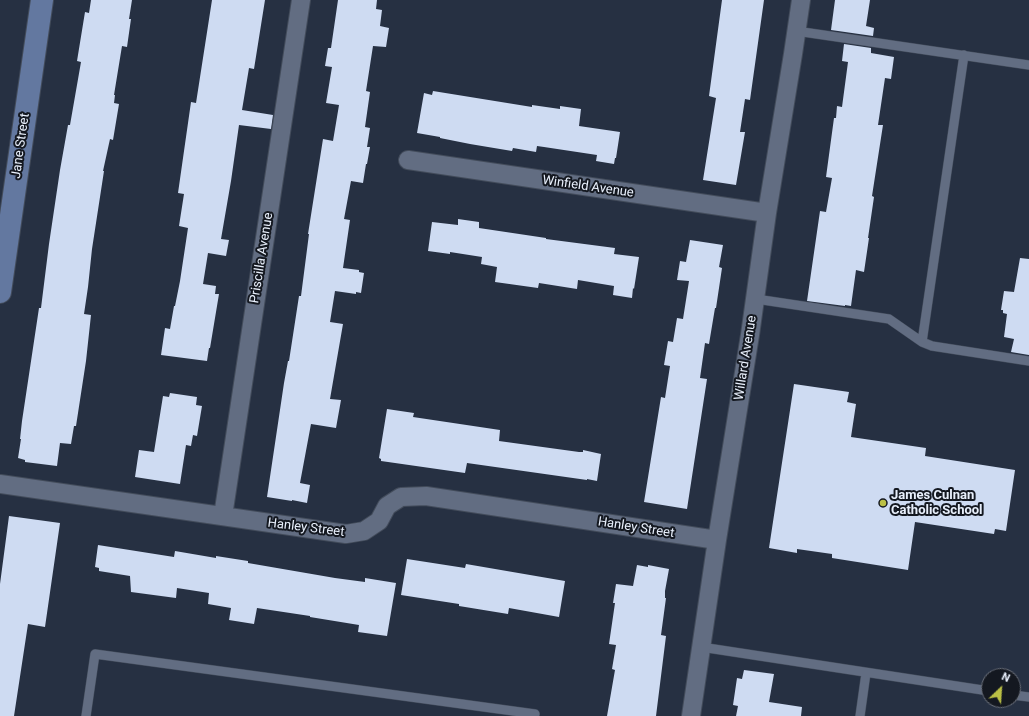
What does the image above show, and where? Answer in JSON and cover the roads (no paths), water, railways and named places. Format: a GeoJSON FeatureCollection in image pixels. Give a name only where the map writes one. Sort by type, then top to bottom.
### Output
{"type":"FeatureCollection","features":[{"type":"Feature","properties":{"kind":"main road","name":"Jane Street"},"geometry":{"type":"LineString","coordinates":[[0,292],[42,0]]}},
{"type":"Feature","properties":{"kind":"street","name":"Priscilla Avenue"},"geometry":{"type":"LineString","coordinates":[[224,516],[301,0]]}},
{"type":"Feature","properties":{"kind":"street","name":"Willard Avenue"},"geometry":{"type":"LineString","coordinates":[[691,716],[717,540],[756,299],[767,213],[801,0]]}},
{"type":"Feature","properties":{"kind":"street","name":"Winfield Avenue"},"geometry":{"type":"LineString","coordinates":[[408,160],[767,213]]}},
{"type":"Feature","properties":{"kind":"street","name":"Hanley Street"},"geometry":{"type":"LineString","coordinates":[[0,484],[346,534],[364,531],[379,521],[387,506],[401,497],[426,496],[717,540]]}},
{"type":"Feature","properties":{"kind":"lane"},"geometry":{"type":"LineString","coordinates":[[796,31],[1029,65]]}},
{"type":"Feature","properties":{"kind":"lane"},"geometry":{"type":"LineString","coordinates":[[922,342],[964,55]]}},
{"type":"Feature","properties":{"kind":"lane"},"geometry":{"type":"LineString","coordinates":[[756,299],[889,319],[922,342],[932,346],[1029,361]]}},
{"type":"Feature","properties":{"kind":"lane"},"geometry":{"type":"LineString","coordinates":[[701,647],[981,690]]}},
{"type":"Feature","properties":{"kind":"lane"},"geometry":{"type":"LineString","coordinates":[[86,716],[95,654],[535,714]]}},
{"type":"Feature","properties":{"kind":"lane"},"geometry":{"type":"LineString","coordinates":[[860,716],[866,673]]}},
{"type":"Feature","properties":{"kind":"place","name":"James Culnan Catholic School"},"geometry":{"type":"Point","coordinates":[883,503]}}]}
